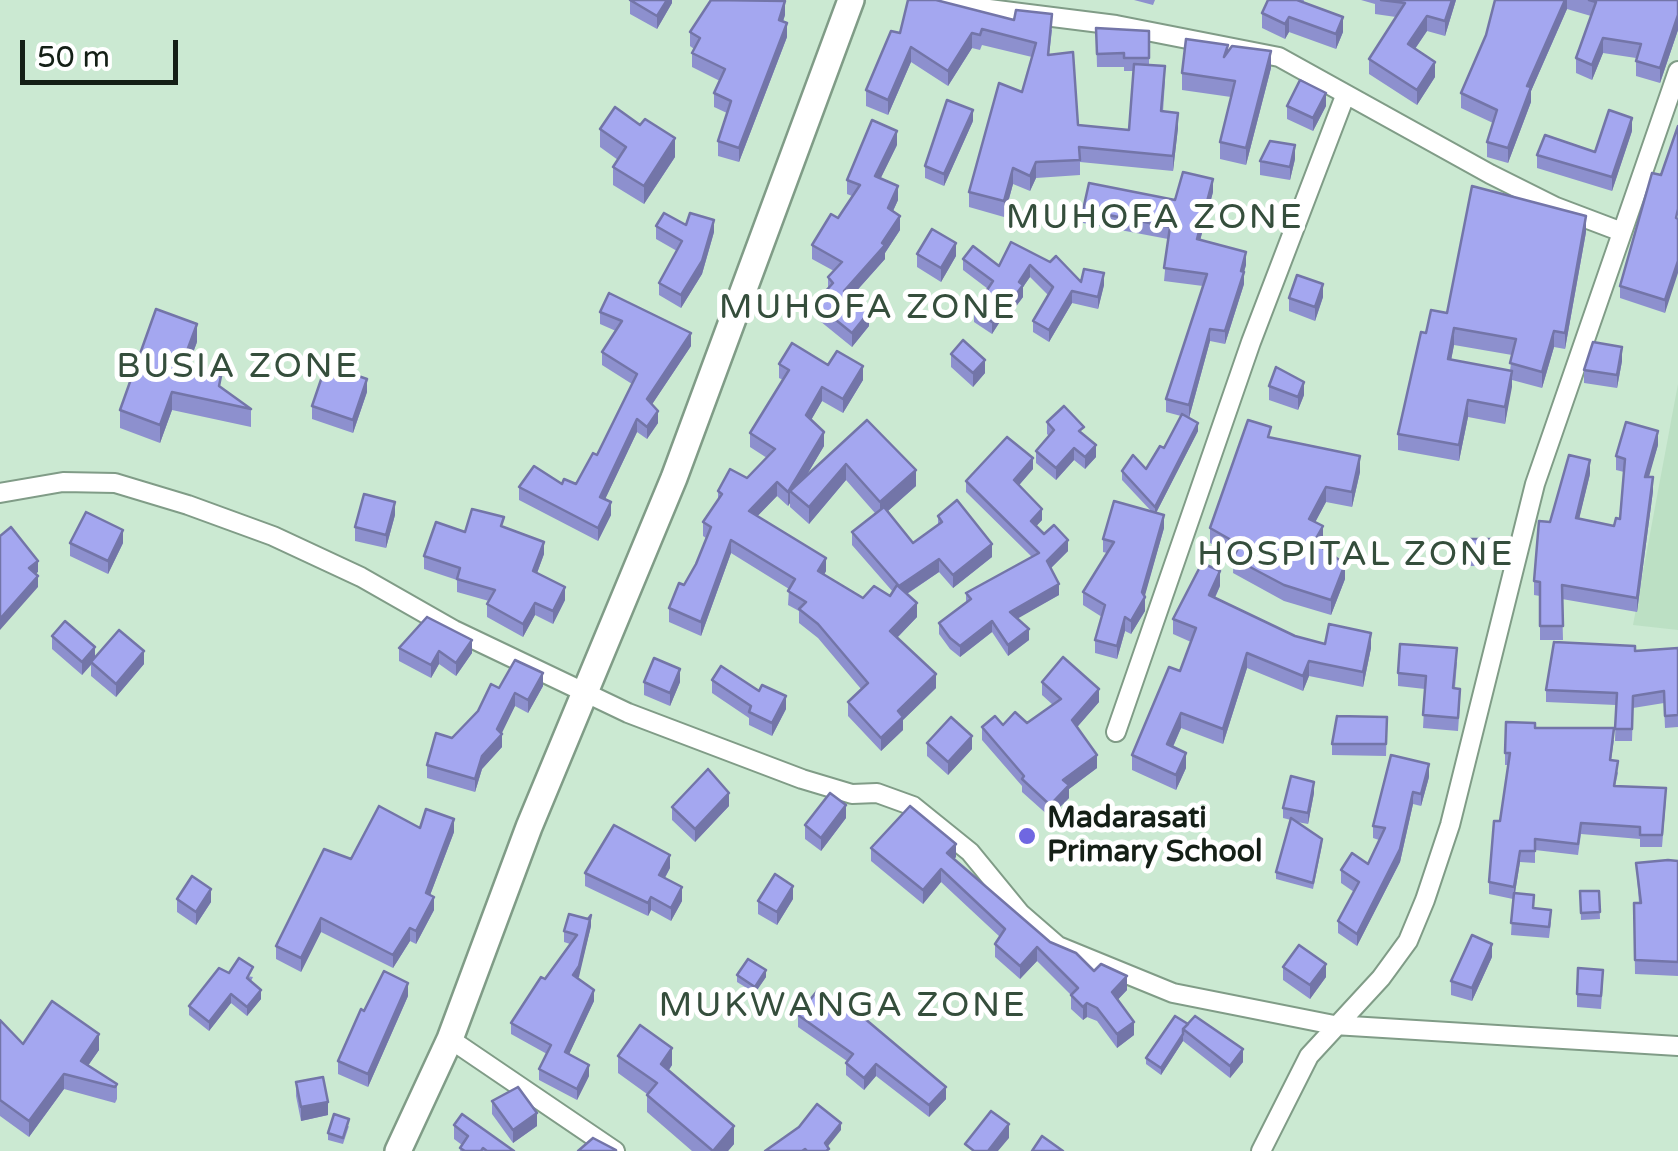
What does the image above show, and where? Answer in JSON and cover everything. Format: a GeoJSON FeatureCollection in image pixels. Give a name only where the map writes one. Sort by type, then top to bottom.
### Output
{"type":"FeatureCollection","features":[{"type":"Feature","properties":{"kind":"main road"},"geometry":{"type":"LineString","coordinates":[[398,1151],[450,1039],[528,827],[674,478],[850,0]]}},
{"type":"Feature","properties":{"kind":"street"},"geometry":{"type":"LineString","coordinates":[[918,0],[1116,25],[1279,57],[1540,199],[1622,232]]}},
{"type":"Feature","properties":{"kind":"street"},"geometry":{"type":"LineString","coordinates":[[1262,1151],[1290,1086],[1334,1026],[1381,978],[1408,941],[1425,900],[1450,825],[1535,484],[1678,71]]}},
{"type":"Feature","properties":{"kind":"street"},"geometry":{"type":"LineString","coordinates":[[1116,732],[1251,342],[1345,96]]}},
{"type":"Feature","properties":{"kind":"street"},"geometry":{"type":"LineString","coordinates":[[0,494],[63,482],[115,483],[188,505],[308,552],[454,630],[586,692],[786,774],[852,794],[877,792],[913,806],[970,852],[1020,913],[1058,946],[1115,972],[1250,1012],[1334,1026],[1678,1046]]}},
{"type":"Feature","properties":{"kind":"street"},"geometry":{"type":"LineString","coordinates":[[450,1039],[615,1151]]}},
{"type":"Feature","properties":{"kind":"shaded area"},"geometry":{"type":"Polygon","coordinates":[[[1678,384],[1678,630],[1633,625],[1678,384]]]}},
{"type":"Feature","properties":{"kind":"building"},"geometry":{"type":"Polygon","coordinates":[[[630,0],[667,0],[657,16],[630,0]]]}},
{"type":"Feature","properties":{"kind":"building"},"geometry":{"type":"Polygon","coordinates":[[[711,0],[785,1],[779,20],[787,23],[739,148],[718,141],[731,101],[714,93],[725,69],[692,53],[700,38],[690,32],[711,0]]]}},
{"type":"Feature","properties":{"kind":"building"},"geometry":{"type":"Polygon","coordinates":[[[908,0],[936,0],[1014,20],[1016,10],[1052,14],[1048,55],[1073,52],[1078,125],[1129,130],[1134,64],[1165,66],[1161,111],[1178,113],[1173,156],[1079,147],[1080,160],[1036,162],[1030,176],[1013,168],[1004,201],[969,192],[999,83],[1022,92],[1036,43],[982,29],[980,35],[972,33],[948,71],[911,47],[888,100],[866,90],[891,31],[900,33],[908,0]]]}},
{"type":"Feature","properties":{"kind":"building"},"geometry":{"type":"Polygon","coordinates":[[[1268,0],[1297,0],[1343,17],[1336,34],[1289,17],[1285,24],[1262,13],[1268,0]]]}},
{"type":"Feature","properties":{"kind":"building"},"geometry":{"type":"Polygon","coordinates":[[[1381,0],[1452,0],[1445,21],[1427,16],[1408,44],[1435,62],[1417,90],[1369,59],[1405,3],[1381,0]]]}},
{"type":"Feature","properties":{"kind":"building"},"geometry":{"type":"Polygon","coordinates":[[[1495,0],[1565,0],[1527,86],[1531,87],[1508,148],[1487,142],[1497,110],[1461,93],[1486,35],[1495,0]]]}},
{"type":"Feature","properties":{"kind":"building"},"geometry":{"type":"Polygon","coordinates":[[[1589,0],[1678,0],[1678,15],[1660,68],[1636,61],[1641,44],[1603,38],[1592,65],[1576,58],[1596,2],[1589,0]]]}},
{"type":"Feature","properties":{"kind":"building"},"geometry":{"type":"Polygon","coordinates":[[[1096,28],[1149,31],[1149,58],[1124,58],[1124,53],[1097,54],[1096,28]]]}},
{"type":"Feature","properties":{"kind":"building"},"geometry":{"type":"Polygon","coordinates":[[[1186,39],[1228,45],[1224,57],[1232,46],[1271,51],[1246,148],[1220,142],[1235,81],[1182,73],[1186,39]]]}},
{"type":"Feature","properties":{"kind":"building"},"geometry":{"type":"Polygon","coordinates":[[[1300,80],[1326,93],[1313,118],[1287,106],[1300,80]]]}},
{"type":"Feature","properties":{"kind":"building"},"geometry":{"type":"Polygon","coordinates":[[[947,100],[973,110],[944,174],[925,166],[947,100]]]}},
{"type":"Feature","properties":{"kind":"building"},"geometry":{"type":"Polygon","coordinates":[[[615,107],[640,125],[645,119],[675,138],[644,186],[613,167],[626,147],[600,129],[615,107]]]}},
{"type":"Feature","properties":{"kind":"building"},"geometry":{"type":"Polygon","coordinates":[[[1609,110],[1632,118],[1612,177],[1537,155],[1545,135],[1595,152],[1609,110]]]}},
{"type":"Feature","properties":{"kind":"building"},"geometry":{"type":"Polygon","coordinates":[[[872,120],[897,131],[875,176],[898,186],[888,208],[900,216],[882,243],[885,245],[844,291],[869,312],[852,333],[815,303],[833,283],[828,277],[842,262],[812,245],[831,214],[838,218],[860,185],[847,180],[872,120]]]}},
{"type":"Feature","properties":{"kind":"building"},"geometry":{"type":"Polygon","coordinates":[[[1678,126],[1678,261],[1665,300],[1620,286],[1652,173],[1661,175],[1678,126]]]}},
{"type":"Feature","properties":{"kind":"building"},"geometry":{"type":"Polygon","coordinates":[[[1270,141],[1295,145],[1290,167],[1260,161],[1270,141]]]}},
{"type":"Feature","properties":{"kind":"building"},"geometry":{"type":"Polygon","coordinates":[[[1183,172],[1213,179],[1197,239],[1246,252],[1241,271],[1244,272],[1225,331],[1210,329],[1189,405],[1166,399],[1207,274],[1164,268],[1170,227],[1083,210],[1089,183],[1175,200],[1183,172]]]}},
{"type":"Feature","properties":{"kind":"building"},"geometry":{"type":"Polygon","coordinates":[[[1472,186],[1586,216],[1565,333],[1554,331],[1542,372],[1510,363],[1516,339],[1454,328],[1448,359],[1512,371],[1505,407],[1468,400],[1459,445],[1398,434],[1421,332],[1426,333],[1431,310],[1447,313],[1472,186]]]}},
{"type":"Feature","properties":{"kind":"building"},"geometry":{"type":"Polygon","coordinates":[[[664,213],[686,225],[690,213],[714,220],[702,261],[681,295],[659,283],[682,241],[656,226],[664,213]]]}},
{"type":"Feature","properties":{"kind":"building"},"geometry":{"type":"Polygon","coordinates":[[[932,229],[956,243],[941,268],[917,254],[932,229]]]}},
{"type":"Feature","properties":{"kind":"building"},"geometry":{"type":"Polygon","coordinates":[[[1011,242],[1050,262],[1056,256],[1081,282],[1084,269],[1104,273],[1098,297],[1072,291],[1049,330],[1033,321],[1053,287],[1030,265],[1019,282],[1023,285],[1014,297],[1010,295],[992,322],[974,310],[993,281],[963,259],[973,246],[999,266],[1011,242]]]}},
{"type":"Feature","properties":{"kind":"building"},"geometry":{"type":"Polygon","coordinates":[[[1297,275],[1323,284],[1315,307],[1289,298],[1297,275]]]}},
{"type":"Feature","properties":{"kind":"building"},"geometry":{"type":"Polygon","coordinates":[[[609,293],[691,333],[647,399],[658,411],[647,427],[637,419],[600,497],[611,502],[598,528],[519,487],[534,466],[562,484],[564,479],[576,484],[593,453],[597,455],[637,374],[602,352],[622,321],[600,312],[609,293]]]}},
{"type":"Feature","properties":{"kind":"building"},"geometry":{"type":"Polygon","coordinates":[[[156,309],[197,324],[181,367],[221,376],[219,386],[251,409],[172,392],[160,425],[120,410],[156,309]]]}},
{"type":"Feature","properties":{"kind":"building"},"geometry":{"type":"Polygon","coordinates":[[[963,340],[985,360],[973,373],[951,354],[963,340]]]}},
{"type":"Feature","properties":{"kind":"building"},"geometry":{"type":"Polygon","coordinates":[[[1593,342],[1622,347],[1617,375],[1584,370],[1593,342]]]}},
{"type":"Feature","properties":{"kind":"building"},"geometry":{"type":"Polygon","coordinates":[[[792,343],[828,365],[837,351],[863,366],[843,399],[822,387],[806,415],[824,432],[788,492],[777,482],[749,511],[826,558],[818,571],[863,598],[874,586],[890,596],[897,585],[917,603],[890,631],[936,674],[898,711],[903,717],[881,738],[848,702],[868,683],[818,624],[799,609],[806,602],[788,591],[795,579],[731,540],[701,622],[669,608],[679,583],[684,585],[696,564],[711,527],[703,522],[722,494],[718,491],[730,469],[747,478],[775,449],[750,433],[789,370],[779,364],[792,343]]]}},
{"type":"Feature","properties":{"kind":"building"},"geometry":{"type":"Polygon","coordinates":[[[326,365],[367,379],[353,420],[312,406],[326,365]]]}},
{"type":"Feature","properties":{"kind":"building"},"geometry":{"type":"Polygon","coordinates":[[[1276,367],[1304,382],[1298,397],[1269,386],[1276,367]]]}},
{"type":"Feature","properties":{"kind":"building"},"geometry":{"type":"Polygon","coordinates":[[[1064,406],[1084,427],[1079,431],[1096,445],[1085,457],[1074,448],[1056,468],[1036,451],[1054,430],[1047,422],[1064,406]]]}},
{"type":"Feature","properties":{"kind":"building"},"geometry":{"type":"Polygon","coordinates":[[[1182,414],[1198,423],[1155,507],[1122,471],[1133,455],[1146,469],[1160,446],[1164,448],[1182,414]]]}},
{"type":"Feature","properties":{"kind":"building"},"geometry":{"type":"Polygon","coordinates":[[[867,420],[916,470],[880,502],[846,464],[809,507],[790,491],[867,420]]]}},
{"type":"Feature","properties":{"kind":"building"},"geometry":{"type":"Polygon","coordinates":[[[1248,420],[1271,427],[1268,437],[1360,456],[1352,492],[1326,487],[1309,519],[1323,526],[1314,542],[1345,564],[1331,600],[1284,585],[1233,558],[1240,545],[1210,528],[1248,420]]]}},
{"type":"Feature","properties":{"kind":"building"},"geometry":{"type":"Polygon","coordinates":[[[1626,422],[1658,431],[1645,477],[1653,477],[1637,598],[1562,585],[1563,626],[1540,626],[1540,582],[1534,581],[1539,521],[1550,522],[1569,455],[1590,460],[1576,518],[1614,526],[1616,518],[1620,519],[1625,459],[1616,456],[1626,422]]]}},
{"type":"Feature","properties":{"kind":"building"},"geometry":{"type":"Polygon","coordinates":[[[1007,437],[1033,458],[1014,480],[1042,509],[1031,521],[1044,534],[1054,525],[1068,540],[1047,561],[1059,584],[1010,612],[1029,629],[1008,645],[992,621],[960,646],[939,623],[971,599],[966,593],[1039,553],[966,481],[1007,437]]]}},
{"type":"Feature","properties":{"kind":"building"},"geometry":{"type":"Polygon","coordinates":[[[364,494],[395,502],[386,535],[355,527],[364,494]]]}},
{"type":"Feature","properties":{"kind":"building"},"geometry":{"type":"Polygon","coordinates":[[[957,500],[992,544],[953,575],[939,559],[899,586],[852,532],[884,507],[913,543],[942,522],[938,516],[957,500]]]}},
{"type":"Feature","properties":{"kind":"building"},"geometry":{"type":"Polygon","coordinates":[[[1114,501],[1164,515],[1142,592],[1145,597],[1131,621],[1125,617],[1117,646],[1095,640],[1105,605],[1083,592],[1114,542],[1103,539],[1114,501]]]}},
{"type":"Feature","properties":{"kind":"building"},"geometry":{"type":"Polygon","coordinates":[[[472,509],[504,517],[501,526],[544,542],[533,571],[565,587],[553,611],[535,603],[523,624],[487,604],[495,590],[457,579],[460,568],[424,556],[436,522],[465,532],[472,509]]]}},
{"type":"Feature","properties":{"kind":"building"},"geometry":{"type":"Polygon","coordinates":[[[86,512],[123,530],[108,561],[70,543],[86,512]]]}},
{"type":"Feature","properties":{"kind":"building"},"geometry":{"type":"Polygon","coordinates":[[[11,527],[38,561],[29,568],[38,576],[0,619],[0,536],[11,527]]]}},
{"type":"Feature","properties":{"kind":"building"},"geometry":{"type":"Polygon","coordinates":[[[1469,539],[1493,539],[1493,559],[1469,559],[1469,539]]]}},
{"type":"Feature","properties":{"kind":"building"},"geometry":{"type":"Polygon","coordinates":[[[1202,563],[1220,571],[1209,595],[1295,636],[1325,644],[1329,624],[1371,633],[1363,672],[1309,661],[1303,676],[1247,653],[1223,729],[1181,713],[1167,744],[1186,753],[1176,775],[1132,755],[1169,667],[1180,671],[1196,628],[1173,619],[1202,563]]]}},
{"type":"Feature","properties":{"kind":"building"},"geometry":{"type":"Polygon","coordinates":[[[427,617],[472,640],[456,663],[439,651],[431,665],[399,648],[427,617]]]}},
{"type":"Feature","properties":{"kind":"building"},"geometry":{"type":"Polygon","coordinates":[[[65,621],[95,647],[82,662],[52,636],[65,621]]]}},
{"type":"Feature","properties":{"kind":"building"},"geometry":{"type":"Polygon","coordinates":[[[119,630],[144,651],[116,684],[91,662],[119,630]]]}},
{"type":"Feature","properties":{"kind":"building"},"geometry":{"type":"Polygon","coordinates":[[[1554,642],[1635,646],[1635,651],[1678,648],[1678,715],[1665,716],[1664,691],[1633,696],[1632,729],[1615,729],[1617,693],[1546,690],[1554,642]]]}},
{"type":"Feature","properties":{"kind":"building"},"geometry":{"type":"Polygon","coordinates":[[[1400,644],[1457,648],[1453,688],[1460,689],[1458,718],[1423,715],[1426,676],[1398,673],[1400,644]]]}},
{"type":"Feature","properties":{"kind":"building"},"geometry":{"type":"Polygon","coordinates":[[[1063,657],[1099,689],[1072,720],[1097,755],[1063,780],[1069,785],[1050,805],[1022,779],[1024,776],[982,727],[995,716],[1003,725],[1015,712],[1027,723],[1061,699],[1042,682],[1063,657]]]}},
{"type":"Feature","properties":{"kind":"building"},"geometry":{"type":"Polygon","coordinates":[[[654,658],[680,669],[670,693],[644,682],[654,658]]]}},
{"type":"Feature","properties":{"kind":"building"},"geometry":{"type":"Polygon","coordinates":[[[515,660],[543,673],[528,700],[515,693],[497,729],[502,734],[482,756],[475,779],[427,765],[436,733],[452,738],[478,711],[491,684],[499,688],[515,660]]]}},
{"type":"Feature","properties":{"kind":"building"},"geometry":{"type":"Polygon","coordinates":[[[721,666],[759,691],[762,685],[786,696],[772,723],[749,712],[751,706],[712,680],[721,666]]]}},
{"type":"Feature","properties":{"kind":"building"},"geometry":{"type":"Polygon","coordinates":[[[1337,716],[1387,717],[1386,744],[1332,744],[1337,716]]]}},
{"type":"Feature","properties":{"kind":"building"},"geometry":{"type":"Polygon","coordinates":[[[951,717],[972,736],[948,762],[927,743],[951,717]]]}},
{"type":"Feature","properties":{"kind":"building"},"geometry":{"type":"Polygon","coordinates":[[[1506,722],[1535,723],[1535,728],[1614,728],[1610,760],[1618,761],[1614,786],[1666,788],[1662,835],[1640,835],[1640,827],[1581,823],[1578,844],[1535,839],[1535,851],[1520,851],[1514,887],[1489,882],[1494,821],[1500,821],[1510,753],[1505,753],[1506,722]]]}},
{"type":"Feature","properties":{"kind":"building"},"geometry":{"type":"Polygon","coordinates":[[[1391,755],[1429,764],[1421,794],[1413,792],[1400,849],[1357,934],[1338,921],[1359,882],[1341,870],[1352,853],[1368,864],[1385,828],[1373,826],[1391,755]]]}},
{"type":"Feature","properties":{"kind":"building"},"geometry":{"type":"Polygon","coordinates":[[[708,769],[729,793],[695,829],[672,807],[708,769]]]}},
{"type":"Feature","properties":{"kind":"building"},"geometry":{"type":"Polygon","coordinates":[[[1291,776],[1314,782],[1308,813],[1283,808],[1291,776]]]}},
{"type":"Feature","properties":{"kind":"building"},"geometry":{"type":"Polygon","coordinates":[[[830,793],[846,805],[821,838],[805,825],[830,793]]]}},
{"type":"Feature","properties":{"kind":"building"},"geometry":{"type":"Polygon","coordinates":[[[379,806],[420,828],[426,809],[454,819],[426,893],[434,897],[416,931],[410,928],[393,955],[321,918],[301,958],[276,946],[324,849],[351,859],[379,806]]]}},
{"type":"Feature","properties":{"kind":"building"},"geometry":{"type":"Polygon","coordinates":[[[910,806],[956,844],[947,853],[1050,942],[1076,953],[1094,971],[1101,964],[1127,976],[1112,992],[1134,1022],[1117,1034],[1097,1008],[1087,1003],[1083,1007],[1071,995],[1078,988],[1037,947],[1020,966],[995,944],[1005,929],[941,869],[923,890],[871,848],[910,806]]]}},
{"type":"Feature","properties":{"kind":"building"},"geometry":{"type":"Polygon","coordinates":[[[1291,818],[1322,839],[1313,883],[1276,872],[1291,818]]]}},
{"type":"Feature","properties":{"kind":"building"},"geometry":{"type":"Polygon","coordinates":[[[614,825],[670,855],[659,875],[682,887],[671,908],[651,897],[648,903],[585,873],[614,825]]]}},
{"type":"Feature","properties":{"kind":"building"},"geometry":{"type":"Polygon","coordinates":[[[1678,861],[1678,962],[1635,960],[1634,903],[1641,903],[1636,863],[1678,861]]]}},
{"type":"Feature","properties":{"kind":"building"},"geometry":{"type":"Polygon","coordinates":[[[775,874],[793,886],[777,912],[758,901],[775,874]]]}},
{"type":"Feature","properties":{"kind":"building"},"geometry":{"type":"Polygon","coordinates":[[[192,876],[211,889],[196,912],[177,899],[192,876]]]}},
{"type":"Feature","properties":{"kind":"building"},"geometry":{"type":"Polygon","coordinates":[[[1580,891],[1599,891],[1600,912],[1581,913],[1580,891]]]}},
{"type":"Feature","properties":{"kind":"building"},"geometry":{"type":"Polygon","coordinates":[[[1514,893],[1534,895],[1533,908],[1551,910],[1549,927],[1511,923],[1514,893]]]}},
{"type":"Feature","properties":{"kind":"building"},"geometry":{"type":"Polygon","coordinates":[[[569,914],[588,919],[591,915],[579,966],[573,975],[594,990],[565,1052],[589,1065],[577,1089],[539,1069],[551,1045],[511,1023],[541,977],[545,979],[577,935],[564,931],[569,914]]]}},
{"type":"Feature","properties":{"kind":"building"},"geometry":{"type":"Polygon","coordinates":[[[1472,935],[1492,944],[1472,988],[1451,981],[1472,935]]]}},
{"type":"Feature","properties":{"kind":"building"},"geometry":{"type":"Polygon","coordinates":[[[1299,945],[1326,964],[1310,985],[1283,967],[1299,945]]]}},
{"type":"Feature","properties":{"kind":"building"},"geometry":{"type":"Polygon","coordinates":[[[239,958],[253,967],[247,978],[261,990],[247,1007],[231,994],[209,1022],[189,1006],[219,968],[229,973],[239,958]]]}},
{"type":"Feature","properties":{"kind":"building"},"geometry":{"type":"Polygon","coordinates":[[[748,959],[766,970],[755,987],[737,975],[748,959]]]}},
{"type":"Feature","properties":{"kind":"building"},"geometry":{"type":"Polygon","coordinates":[[[1578,968],[1603,970],[1601,996],[1577,994],[1578,968]]]}},
{"type":"Feature","properties":{"kind":"building"},"geometry":{"type":"Polygon","coordinates":[[[384,971],[408,983],[368,1074],[338,1061],[361,1009],[364,1011],[384,971]]]}},
{"type":"Feature","properties":{"kind":"building"},"geometry":{"type":"Polygon","coordinates":[[[817,991],[864,1018],[946,1087],[929,1105],[876,1064],[864,1078],[846,1063],[853,1054],[798,1015],[817,991]]]}},
{"type":"Feature","properties":{"kind":"building"},"geometry":{"type":"Polygon","coordinates":[[[52,1001],[99,1034],[81,1061],[117,1084],[115,1087],[64,1074],[29,1121],[0,1100],[0,1020],[23,1044],[52,1001]]]}},
{"type":"Feature","properties":{"kind":"building"},"geometry":{"type":"Polygon","coordinates":[[[1175,1016],[1188,1024],[1161,1068],[1146,1058],[1175,1016]]]}},
{"type":"Feature","properties":{"kind":"building"},"geometry":{"type":"Polygon","coordinates":[[[1195,1016],[1243,1049],[1230,1066],[1183,1029],[1195,1016]]]}},
{"type":"Feature","properties":{"kind":"building"},"geometry":{"type":"Polygon","coordinates":[[[640,1025],[672,1048],[661,1064],[734,1126],[713,1151],[647,1095],[657,1083],[618,1056],[640,1025]]]}},
{"type":"Feature","properties":{"kind":"building"},"geometry":{"type":"Polygon","coordinates":[[[323,1077],[328,1102],[301,1107],[296,1082],[323,1077]]]}},
{"type":"Feature","properties":{"kind":"building"},"geometry":{"type":"Polygon","coordinates":[[[518,1087],[537,1113],[513,1130],[492,1101],[518,1087]]]}},
{"type":"Feature","properties":{"kind":"building"},"geometry":{"type":"Polygon","coordinates":[[[817,1104],[841,1123],[825,1143],[829,1149],[765,1151],[799,1127],[817,1104]]]}},
{"type":"Feature","properties":{"kind":"building"},"geometry":{"type":"Polygon","coordinates":[[[991,1111],[1009,1124],[988,1151],[974,1151],[965,1144],[991,1111]]]}},
{"type":"Feature","properties":{"kind":"building"},"geometry":{"type":"Polygon","coordinates":[[[334,1114],[349,1119],[343,1138],[328,1133],[334,1114]]]}},
{"type":"Feature","properties":{"kind":"building"},"geometry":{"type":"Polygon","coordinates":[[[462,1114],[514,1151],[460,1148],[468,1136],[454,1125],[462,1114]]]}},
{"type":"Feature","properties":{"kind":"building"},"geometry":{"type":"Polygon","coordinates":[[[1042,1136],[1063,1151],[1032,1151],[1042,1136]]]}},
{"type":"Feature","properties":{"kind":"building"},"geometry":{"type":"Polygon","coordinates":[[[593,1138],[616,1150],[616,1151],[578,1151],[593,1138]]]}},
{"type":"Feature","properties":{"kind":"place","name":"Madarasati Primary School"},"geometry":{"type":"Point","coordinates":[1027,836]}},
{"type":"Feature","properties":{"kind":"district","name":"MUHOFA ZONE"},"geometry":{"type":"Point","coordinates":[1155,219]}},
{"type":"Feature","properties":{"kind":"district","name":"MUHOFA ZONE"},"geometry":{"type":"Point","coordinates":[868,309]}},
{"type":"Feature","properties":{"kind":"district","name":"BUSIA ZONE"},"geometry":{"type":"Point","coordinates":[238,368]}},
{"type":"Feature","properties":{"kind":"district","name":"HOSPITAL ZONE"},"geometry":{"type":"Point","coordinates":[1356,556]}},
{"type":"Feature","properties":{"kind":"district","name":"MUKWANGA ZONE"},"geometry":{"type":"Point","coordinates":[843,1007]}}]}
